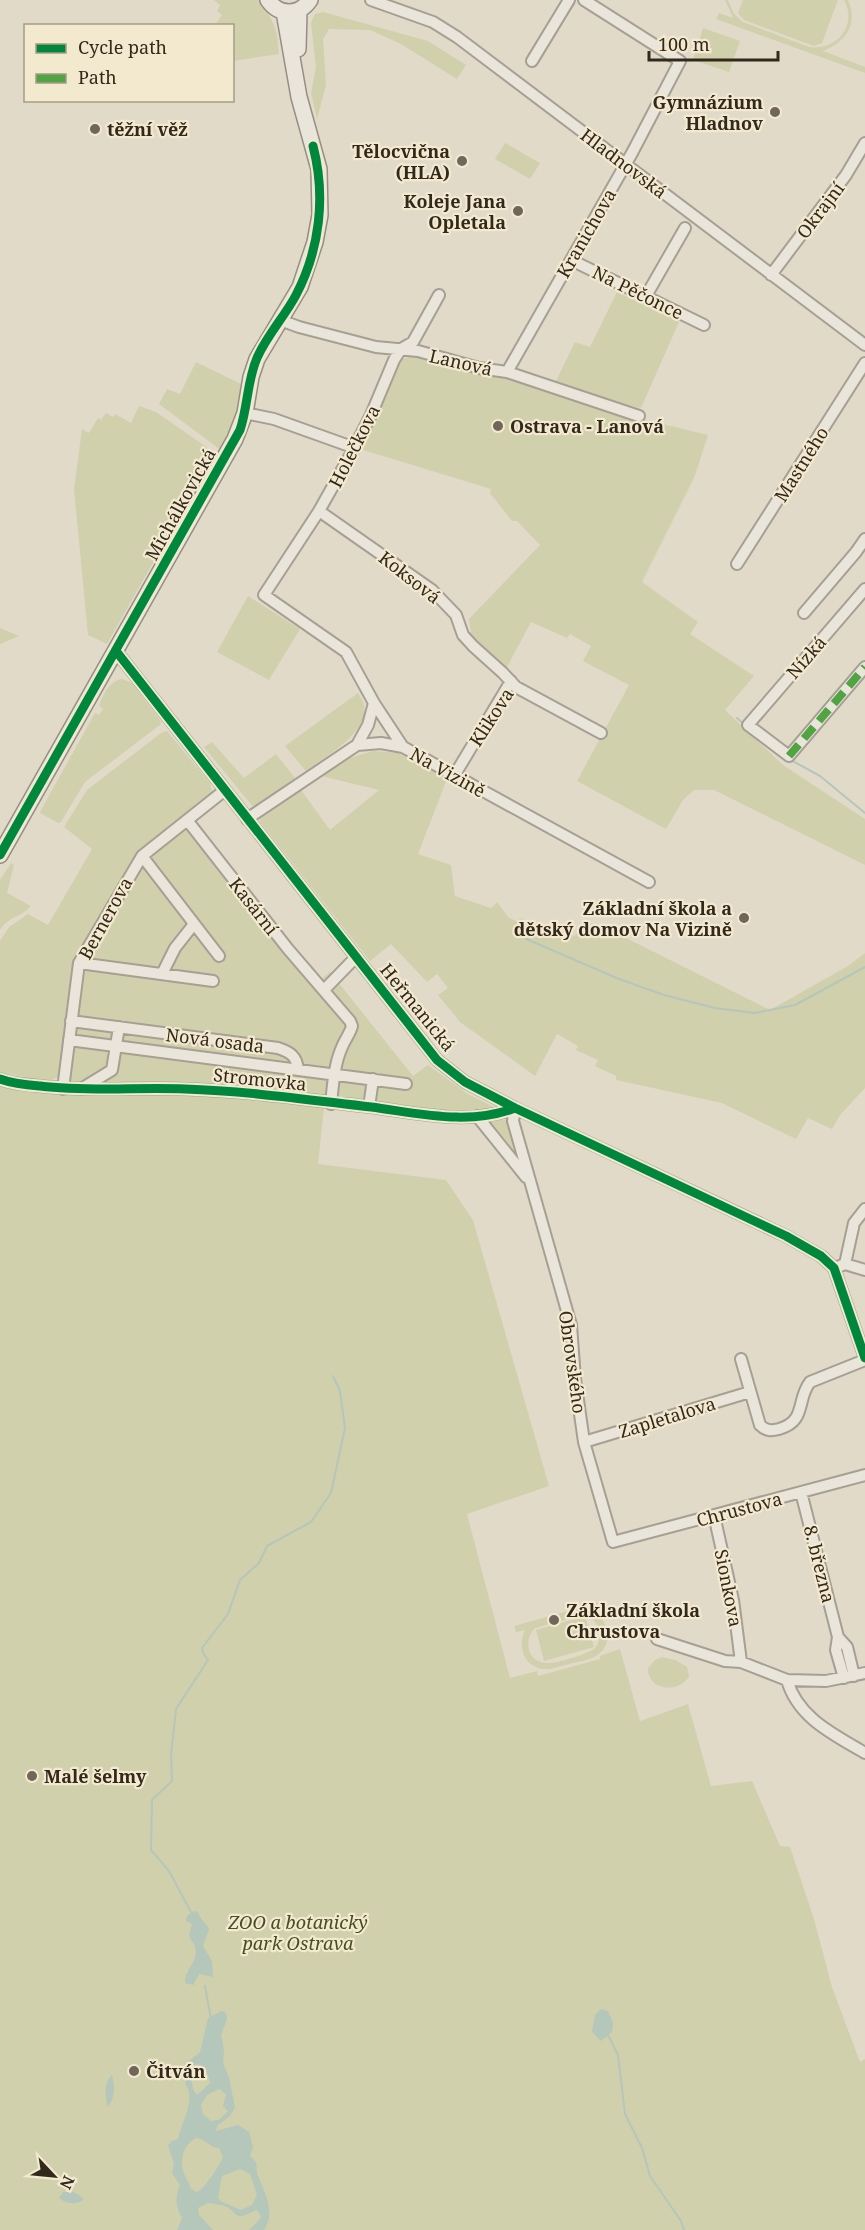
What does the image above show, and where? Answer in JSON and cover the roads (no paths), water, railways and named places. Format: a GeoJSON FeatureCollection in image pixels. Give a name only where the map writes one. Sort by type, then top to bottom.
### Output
{"type":"FeatureCollection","features":[{"type":"Feature","properties":{"kind":"street"},"geometry":{"type":"LineString","coordinates":[[268,0],[273,6],[298,7]]}},
{"type":"Feature","properties":{"kind":"street","name":"Hladnovská"},"geometry":{"type":"LineString","coordinates":[[371,0],[395,3],[457,37],[865,345]]}},
{"type":"Feature","properties":{"kind":"street"},"geometry":{"type":"LineString","coordinates":[[532,61],[569,0]]}},
{"type":"Feature","properties":{"kind":"street","name":"Kranichova"},"geometry":{"type":"LineString","coordinates":[[507,372],[626,164],[680,61],[584,0]]}},
{"type":"Feature","properties":{"kind":"street","name":"Michálkovická"},"geometry":{"type":"LineString","coordinates":[[0,855],[235,439],[245,413],[251,377],[257,359],[296,295],[304,276],[315,242],[320,215],[319,170],[299,97],[298,7]]}},
{"type":"Feature","properties":{"kind":"street","name":"Okrajní"},"geometry":{"type":"LineString","coordinates":[[771,275],[846,175],[865,143]]}},
{"type":"Feature","properties":{"kind":"street"},"geometry":{"type":"LineString","coordinates":[[646,297],[685,228]]}},
{"type":"Feature","properties":{"kind":"street","name":"Na Pěčonce"},"geometry":{"type":"LineString","coordinates":[[571,260],[704,325]]}},
{"type":"Feature","properties":{"kind":"street","name":"Holečkova"},"geometry":{"type":"LineString","coordinates":[[374,703],[346,652],[264,596],[319,512],[355,448],[400,349],[413,342],[439,295]]}},
{"type":"Feature","properties":{"kind":"street","name":"Lanová"},"geometry":{"type":"LineString","coordinates":[[280,320],[376,347],[418,351],[479,368],[507,372],[639,416]]}},
{"type":"Feature","properties":{"kind":"street","name":"Mastného"},"geometry":{"type":"LineString","coordinates":[[737,564],[865,363]]}},
{"type":"Feature","properties":{"kind":"street"},"geometry":{"type":"LineString","coordinates":[[245,413],[281,422],[355,448]]}},
{"type":"Feature","properties":{"kind":"street","name":"Koksová"},"geometry":{"type":"LineString","coordinates":[[319,512],[432,590],[456,615],[463,635],[472,646],[511,681]]}},
{"type":"Feature","properties":{"kind":"street"},"geometry":{"type":"LineString","coordinates":[[804,613],[856,552],[865,538]]}},
{"type":"Feature","properties":{"kind":"street","name":"Nízká"},"geometry":{"type":"LineString","coordinates":[[865,589],[748,725],[789,756],[865,667]]}},
{"type":"Feature","properties":{"kind":"street","name":"Heřmanická"},"geometry":{"type":"LineString","coordinates":[[116,651],[437,1060],[465,1082],[515,1108],[786,1236],[840,1266]]}},
{"type":"Feature","properties":{"kind":"street","name":"Klikova"},"geometry":{"type":"LineString","coordinates":[[454,776],[511,681],[516,687],[601,734]]}},
{"type":"Feature","properties":{"kind":"street"},"geometry":{"type":"LineString","coordinates":[[248,819],[357,745],[368,725],[374,703]]}},
{"type":"Feature","properties":{"kind":"street"},"geometry":{"type":"LineString","coordinates":[[374,703],[403,747]]}},
{"type":"Feature","properties":{"kind":"street","name":"Na Vizině"},"geometry":{"type":"LineString","coordinates":[[357,745],[381,743],[403,747],[649,882]]}},
{"type":"Feature","properties":{"kind":"street","name":"Bernerova"},"geometry":{"type":"LineString","coordinates":[[63,1089],[79,963],[142,856],[225,790]]}},
{"type":"Feature","properties":{"kind":"street","name":"Kasární"},"geometry":{"type":"LineString","coordinates":[[188,820],[288,949],[352,1026],[342,1047],[334,1075]]}},
{"type":"Feature","properties":{"kind":"street"},"geometry":{"type":"LineString","coordinates":[[142,856],[219,957]]}},
{"type":"Feature","properties":{"kind":"street"},"geometry":{"type":"LineString","coordinates":[[162,974],[175,948],[194,924]]}},
{"type":"Feature","properties":{"kind":"street"},"geometry":{"type":"LineString","coordinates":[[324,990],[356,957]]}},
{"type":"Feature","properties":{"kind":"street"},"geometry":{"type":"LineString","coordinates":[[79,963],[213,981]]}},
{"type":"Feature","properties":{"kind":"street","name":"Nová osada"},"geometry":{"type":"LineString","coordinates":[[71,1021],[278,1048],[289,1052],[297,1061],[298,1070]]}},
{"type":"Feature","properties":{"kind":"street"},"geometry":{"type":"LineString","coordinates":[[81,1089],[112,1070],[119,1027]]}},
{"type":"Feature","properties":{"kind":"street","name":"Nová osada"},"geometry":{"type":"LineString","coordinates":[[69,1040],[406,1084]]}},
{"type":"Feature","properties":{"kind":"street"},"geometry":{"type":"LineString","coordinates":[[331,1104],[334,1075]]}},
{"type":"Feature","properties":{"kind":"street","name":"Stromovka"},"geometry":{"type":"LineString","coordinates":[[0,1079],[10,1083],[63,1089],[186,1089],[422,1114],[477,1116],[501,1114],[515,1108]]}},
{"type":"Feature","properties":{"kind":"street"},"geometry":{"type":"LineString","coordinates":[[369,1107],[374,1079]]}},
{"type":"Feature","properties":{"kind":"street","name":"Obrovského"},"geometry":{"type":"LineString","coordinates":[[515,1108],[513,1121],[571,1325],[575,1379],[585,1442],[613,1542]]}},
{"type":"Feature","properties":{"kind":"street","name":"Obrovského"},"geometry":{"type":"LineString","coordinates":[[477,1116],[530,1182]]}},
{"type":"Feature","properties":{"kind":"street"},"geometry":{"type":"LineString","coordinates":[[741,1359],[760,1425],[772,1431],[793,1422],[801,1408],[806,1388],[810,1382],[865,1359],[840,1266],[854,1224],[865,1209]]}},
{"type":"Feature","properties":{"kind":"street"},"geometry":{"type":"LineString","coordinates":[[840,1266],[865,1270]]}},
{"type":"Feature","properties":{"kind":"street","name":"Zapletalova"},"geometry":{"type":"LineString","coordinates":[[585,1442],[750,1392]]}},
{"type":"Feature","properties":{"kind":"street","name":"Chrustova"},"geometry":{"type":"LineString","coordinates":[[613,1542],[865,1475]]}},
{"type":"Feature","properties":{"kind":"street","name":"8. března"},"geometry":{"type":"LineString","coordinates":[[787,1680],[826,1681],[854,1675],[846,1647],[838,1637],[801,1492]]}},
{"type":"Feature","properties":{"kind":"street","name":"Sionkova"},"geometry":{"type":"LineString","coordinates":[[714,1515],[733,1600],[741,1662]]}},
{"type":"Feature","properties":{"kind":"street"},"geometry":{"type":"LineString","coordinates":[[657,1639],[724,1661],[741,1662],[787,1680],[798,1705],[825,1730],[865,1753]]}},
{"type":"Feature","properties":{"kind":"waterway"},"geometry":{"type":"LineString","coordinates":[[737,718],[744,724]]}},
{"type":"Feature","properties":{"kind":"waterway"},"geometry":{"type":"LineString","coordinates":[[789,759],[820,776],[865,813]]}},
{"type":"Feature","properties":{"kind":"waterway"},"geometry":{"type":"LineString","coordinates":[[524,938],[619,979],[664,995],[715,1008],[755,1013],[795,1005],[865,967]]}},
{"type":"Feature","properties":{"kind":"waterway"},"geometry":{"type":"LineString","coordinates":[[191,1912],[169,1871],[151,1850],[152,1800],[172,1781],[171,1755],[176,1709],[208,1660],[202,1648],[228,1614],[240,1580],[259,1563],[267,1546],[311,1522],[331,1493],[345,1428],[340,1391],[333,1376]]}},
{"type":"Feature","properties":{"kind":"waterway"},"geometry":{"type":"LineString","coordinates":[[205,1986],[211,2019]]}},
{"type":"Feature","properties":{"kind":"waterway"},"geometry":{"type":"LineString","coordinates":[[608,2035],[618,2055],[625,2114],[642,2148],[650,2176],[681,2221],[684,2230]]}},
{"type":"Feature","properties":{"kind":"place","name":"Gymnázium Hladnov"},"geometry":{"type":"Point","coordinates":[775,112]}},
{"type":"Feature","properties":{"kind":"place","name":"těžní věž"},"geometry":{"type":"Point","coordinates":[95,129]}},
{"type":"Feature","properties":{"kind":"place","name":"Tělocvična (HLA)"},"geometry":{"type":"Point","coordinates":[462,161]}},
{"type":"Feature","properties":{"kind":"place","name":"Koleje Jana Opletala"},"geometry":{"type":"Point","coordinates":[518,211]}},
{"type":"Feature","properties":{"kind":"place","name":"Ostrava - Lanová"},"geometry":{"type":"Point","coordinates":[498,426]}},
{"type":"Feature","properties":{"kind":"place","name":"Základní škola a dětský domov Na Vizině"},"geometry":{"type":"Point","coordinates":[744,918]}},
{"type":"Feature","properties":{"kind":"place","name":"Základní škola Chrustova"},"geometry":{"type":"Point","coordinates":[554,1620]}},
{"type":"Feature","properties":{"kind":"place","name":"Malé šelmy"},"geometry":{"type":"Point","coordinates":[32,1776]}},
{"type":"Feature","properties":{"kind":"place","name":"Čitván"},"geometry":{"type":"Point","coordinates":[134,2071]}},
{"type":"Feature","properties":{"kind":"park label","name":"ZOO a botanický park Ostrava"},"geometry":{"type":"Point","coordinates":[298,1932]}}]}
